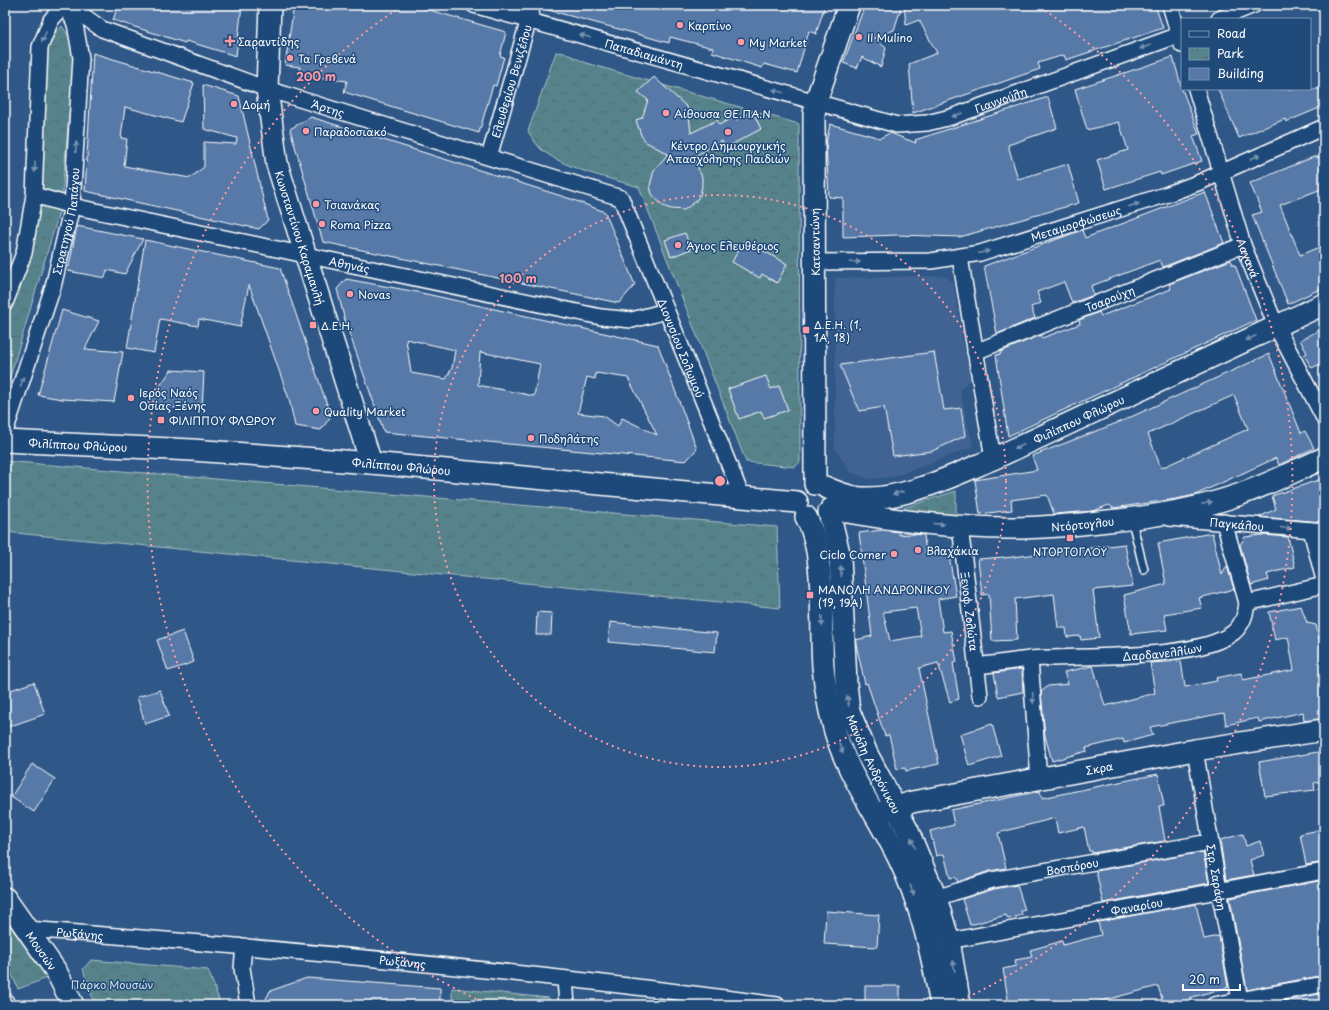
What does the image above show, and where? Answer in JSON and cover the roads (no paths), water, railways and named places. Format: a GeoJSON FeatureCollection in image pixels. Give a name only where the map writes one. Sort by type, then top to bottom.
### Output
{"type":"FeatureCollection","features":[{"type":"Feature","properties":{"kind":"street","name":"Άρτης"},"geometry":{"type":"LineString","coordinates":[[66,5],[102,29],[267,89],[620,198]]}},
{"type":"Feature","properties":{"kind":"street"},"geometry":{"type":"LineString","coordinates":[[5,303],[24,253],[37,196],[40,48],[51,20],[66,5]]}},
{"type":"Feature","properties":{"kind":"street","name":"Στρατηγού Παπάγου"},"geometry":{"type":"LineString","coordinates":[[5,432],[53,287],[69,205],[81,58],[75,24],[66,5]]}},
{"type":"Feature","properties":{"kind":"street","name":"Κωνσταντίνου Καραμανλή"},"geometry":{"type":"LineString","coordinates":[[270,5],[267,89],[277,164],[304,254],[372,463]]}},
{"type":"Feature","properties":{"kind":"street","name":"Παπαδιαμάντη"},"geometry":{"type":"LineString","coordinates":[[474,5],[816,101]]}},
{"type":"Feature","properties":{"kind":"street","name":"Ελευθερίου Βενιζέλου"},"geometry":{"type":"LineString","coordinates":[[489,157],[533,5]]}},
{"type":"Feature","properties":{"kind":"street","name":"Κατσαντώνη"},"geometry":{"type":"LineString","coordinates":[[820,486],[814,154],[816,101],[849,5]]}},
{"type":"Feature","properties":{"kind":"street"},"geometry":{"type":"LineString","coordinates":[[1170,5],[1181,38]]}},
{"type":"Feature","properties":{"kind":"street"},"geometry":{"type":"LineString","coordinates":[[1222,18],[1254,5]]}},
{"type":"Feature","properties":{"kind":"street","name":"Γιαννούλη"},"geometry":{"type":"LineString","coordinates":[[816,101],[892,124],[928,123],[951,117],[1181,38]]}},
{"type":"Feature","properties":{"kind":"street","name":"Λαχανά"},"geometry":{"type":"LineString","coordinates":[[1196,90],[1243,245],[1276,326],[1324,418]]}},
{"type":"Feature","properties":{"kind":"street","name":"Μεταμορφώσεως"},"geometry":{"type":"LineString","coordinates":[[816,262],[931,261],[960,257],[998,248],[1168,194],[1324,127]]}},
{"type":"Feature","properties":{"kind":"street","name":"Αθηνάς"},"geometry":{"type":"LineString","coordinates":[[37,196],[69,205],[600,317],[632,320],[666,311]]}},
{"type":"Feature","properties":{"kind":"street","name":"Διονυσίου Σολωμού"},"geometry":{"type":"LineString","coordinates":[[620,198],[742,497]]}},
{"type":"Feature","properties":{"kind":"street","name":"Τσαρούχη"},"geometry":{"type":"LineString","coordinates":[[975,352],[1243,245]]}},
{"type":"Feature","properties":{"kind":"street"},"geometry":{"type":"LineString","coordinates":[[960,257],[993,459]]}},
{"type":"Feature","properties":{"kind":"street","name":"Φιλίππου Φλώρου"},"geometry":{"type":"LineString","coordinates":[[820,486],[854,497],[882,497],[922,486],[993,459],[1324,304]]}},
{"type":"Feature","properties":{"kind":"street","name":"Φιλίππου Φλώρου"},"geometry":{"type":"LineString","coordinates":[[5,441],[192,450],[372,463],[742,497],[801,510]]}},
{"type":"Feature","properties":{"kind":"street","name":"Ντόρτογλου"},"geometry":{"type":"LineString","coordinates":[[830,511],[920,523],[960,526],[1045,527],[1140,517],[1240,495],[1324,458]]}},
{"type":"Feature","properties":{"kind":"street"},"geometry":{"type":"LineString","coordinates":[[820,486],[832,497],[830,511],[826,516],[817,520],[801,510],[802,489],[820,486]]}},
{"type":"Feature","properties":{"kind":"street","name":"Μανόλη Ανδρόνικου"},"geometry":{"type":"LineString","coordinates":[[801,510],[812,532],[818,566],[823,667],[833,724],[843,752],[886,811],[908,831],[936,898],[949,941],[960,1005]]}},
{"type":"Feature","properties":{"kind":"street","name":"Μανόλη Ανδρόνικου"},"geometry":{"type":"LineString","coordinates":[[830,511],[840,562],[845,670],[849,711],[886,811],[899,858],[914,895],[930,949],[941,1005]]}},
{"type":"Feature","properties":{"kind":"street","name":"Παγκάλου"},"geometry":{"type":"LineString","coordinates":[[1140,517],[1224,522],[1317,531]]}},
{"type":"Feature","properties":{"kind":"street"},"geometry":{"type":"LineString","coordinates":[[1224,522],[1247,603],[1324,585]]}},
{"type":"Feature","properties":{"kind":"street","name":"Ξενοφ. Ζολώτα"},"geometry":{"type":"LineString","coordinates":[[960,526],[980,696]]}},
{"type":"Feature","properties":{"kind":"street"},"geometry":{"type":"LineString","coordinates":[[1317,531],[1324,580]]}},
{"type":"Feature","properties":{"kind":"street","name":"Δαρδανελλίων"},"geometry":{"type":"LineString","coordinates":[[976,666],[1030,659],[1157,653],[1183,650],[1212,644],[1233,633],[1238,628],[1244,618],[1247,603]]}},
{"type":"Feature","properties":{"kind":"street"},"geometry":{"type":"LineString","coordinates":[[1030,659],[1039,780]]}},
{"type":"Feature","properties":{"kind":"street","name":"Σκρα"},"geometry":{"type":"LineString","coordinates":[[886,811],[1195,750],[1324,730]]}},
{"type":"Feature","properties":{"kind":"street","name":"Στρ. Σαράφη"},"geometry":{"type":"LineString","coordinates":[[1195,750],[1210,842],[1240,1002]]}},
{"type":"Feature","properties":{"kind":"street","name":"Βοσπόρου"},"geometry":{"type":"LineString","coordinates":[[936,898],[992,880],[1210,842]]}},
{"type":"Feature","properties":{"kind":"street","name":"Φαναρίου"},"geometry":{"type":"LineString","coordinates":[[949,941],[1324,871]]}},
{"type":"Feature","properties":{"kind":"street","name":"Μουσών"},"geometry":{"type":"LineString","coordinates":[[5,898],[56,971],[73,1005]]}},
{"type":"Feature","properties":{"kind":"street","name":"Ρωξάνης"},"geometry":{"type":"LineString","coordinates":[[27,929],[244,946],[565,979],[777,1005]]}},
{"type":"Feature","properties":{"kind":"street"},"geometry":{"type":"LineString","coordinates":[[244,946],[242,968],[248,1005]]}},
{"type":"Feature","properties":{"kind":"street"},"geometry":{"type":"LineString","coordinates":[[565,979],[567,1005]]}},
{"type":"Feature","properties":{"kind":"street"},"geometry":{"type":"LineString","coordinates":[[1214,1005],[1240,1002],[1324,984]]}},
{"type":"Feature","properties":{"kind":"street"},"geometry":{"type":"LineString","coordinates":[[5,1000],[7,1005]]}},
{"type":"Feature","properties":{"kind":"lane"},"geometry":{"type":"LineString","coordinates":[[1140,517],[1144,570]]}},
{"type":"Feature","properties":{"kind":"place","name":"Καρπίνο"},"geometry":{"type":"Point","coordinates":[680,25]}},
{"type":"Feature","properties":{"kind":"place","name":"Il Mulino"},"geometry":{"type":"Point","coordinates":[859,37]}},
{"type":"Feature","properties":{"kind":"place","name":"Σαραντίδης"},"geometry":{"type":"Point","coordinates":[230,41]}},
{"type":"Feature","properties":{"kind":"place","name":"My Market"},"geometry":{"type":"Point","coordinates":[741,42]}},
{"type":"Feature","properties":{"kind":"place","name":"Τα Γρεβενά"},"geometry":{"type":"Point","coordinates":[290,58]}},
{"type":"Feature","properties":{"kind":"place","name":"Δομή"},"geometry":{"type":"Point","coordinates":[234,104]}},
{"type":"Feature","properties":{"kind":"place","name":"Αίθουσα ΘΕ.ΠΑ.Ν"},"geometry":{"type":"Point","coordinates":[666,113]}},
{"type":"Feature","properties":{"kind":"place","name":"Παραδοσιακό"},"geometry":{"type":"Point","coordinates":[306,131]}},
{"type":"Feature","properties":{"kind":"place","name":"Κέντρο Δημιουργικής Απασχόλησης Παιδιών"},"geometry":{"type":"Point","coordinates":[728,132]}},
{"type":"Feature","properties":{"kind":"place","name":"Τσιανάκας"},"geometry":{"type":"Point","coordinates":[316,204]}},
{"type":"Feature","properties":{"kind":"place","name":"Roma Pizza"},"geometry":{"type":"Point","coordinates":[322,224]}},
{"type":"Feature","properties":{"kind":"place","name":"Άγιος Ελευθέριος"},"geometry":{"type":"Point","coordinates":[678,245]}},
{"type":"Feature","properties":{"kind":"place","name":"Novas"},"geometry":{"type":"Point","coordinates":[350,294]}},
{"type":"Feature","properties":{"kind":"place","name":"Δ.Ε.Η."},"geometry":{"type":"Point","coordinates":[313,325]}},
{"type":"Feature","properties":{"kind":"place","name":"Δ.Ε.Η. (1, 1Α, 18)"},"geometry":{"type":"Point","coordinates":[806,330]}},
{"type":"Feature","properties":{"kind":"place","name":"Ιερός Ναός Οσίας Ξένης"},"geometry":{"type":"Point","coordinates":[131,398]}},
{"type":"Feature","properties":{"kind":"place","name":"Quality Market"},"geometry":{"type":"Point","coordinates":[316,411]}},
{"type":"Feature","properties":{"kind":"place","name":"ΦΙΛΙΠΠΟΥ ΦΛΩΡΟΥ"},"geometry":{"type":"Point","coordinates":[161,420]}},
{"type":"Feature","properties":{"kind":"place","name":"Ποδηλάτης"},"geometry":{"type":"Point","coordinates":[531,438]}},
{"type":"Feature","properties":{"kind":"place","name":"ΝΤΟΡΤΟΓΛΟΥ"},"geometry":{"type":"Point","coordinates":[1070,538]}},
{"type":"Feature","properties":{"kind":"place","name":"Βλαχάκια"},"geometry":{"type":"Point","coordinates":[918,550]}},
{"type":"Feature","properties":{"kind":"place","name":"Ciclo Corner"},"geometry":{"type":"Point","coordinates":[894,554]}},
{"type":"Feature","properties":{"kind":"place","name":"ΜΑΝΟΛΗ ΑΝΔΡΟΝΙΚΟΥ (19, 19Α)"},"geometry":{"type":"Point","coordinates":[810,595]}},
{"type":"Feature","properties":{"kind":"park label","name":"Πάρκο Μουσών"},"geometry":{"type":"Point","coordinates":[112,984]}}]}
